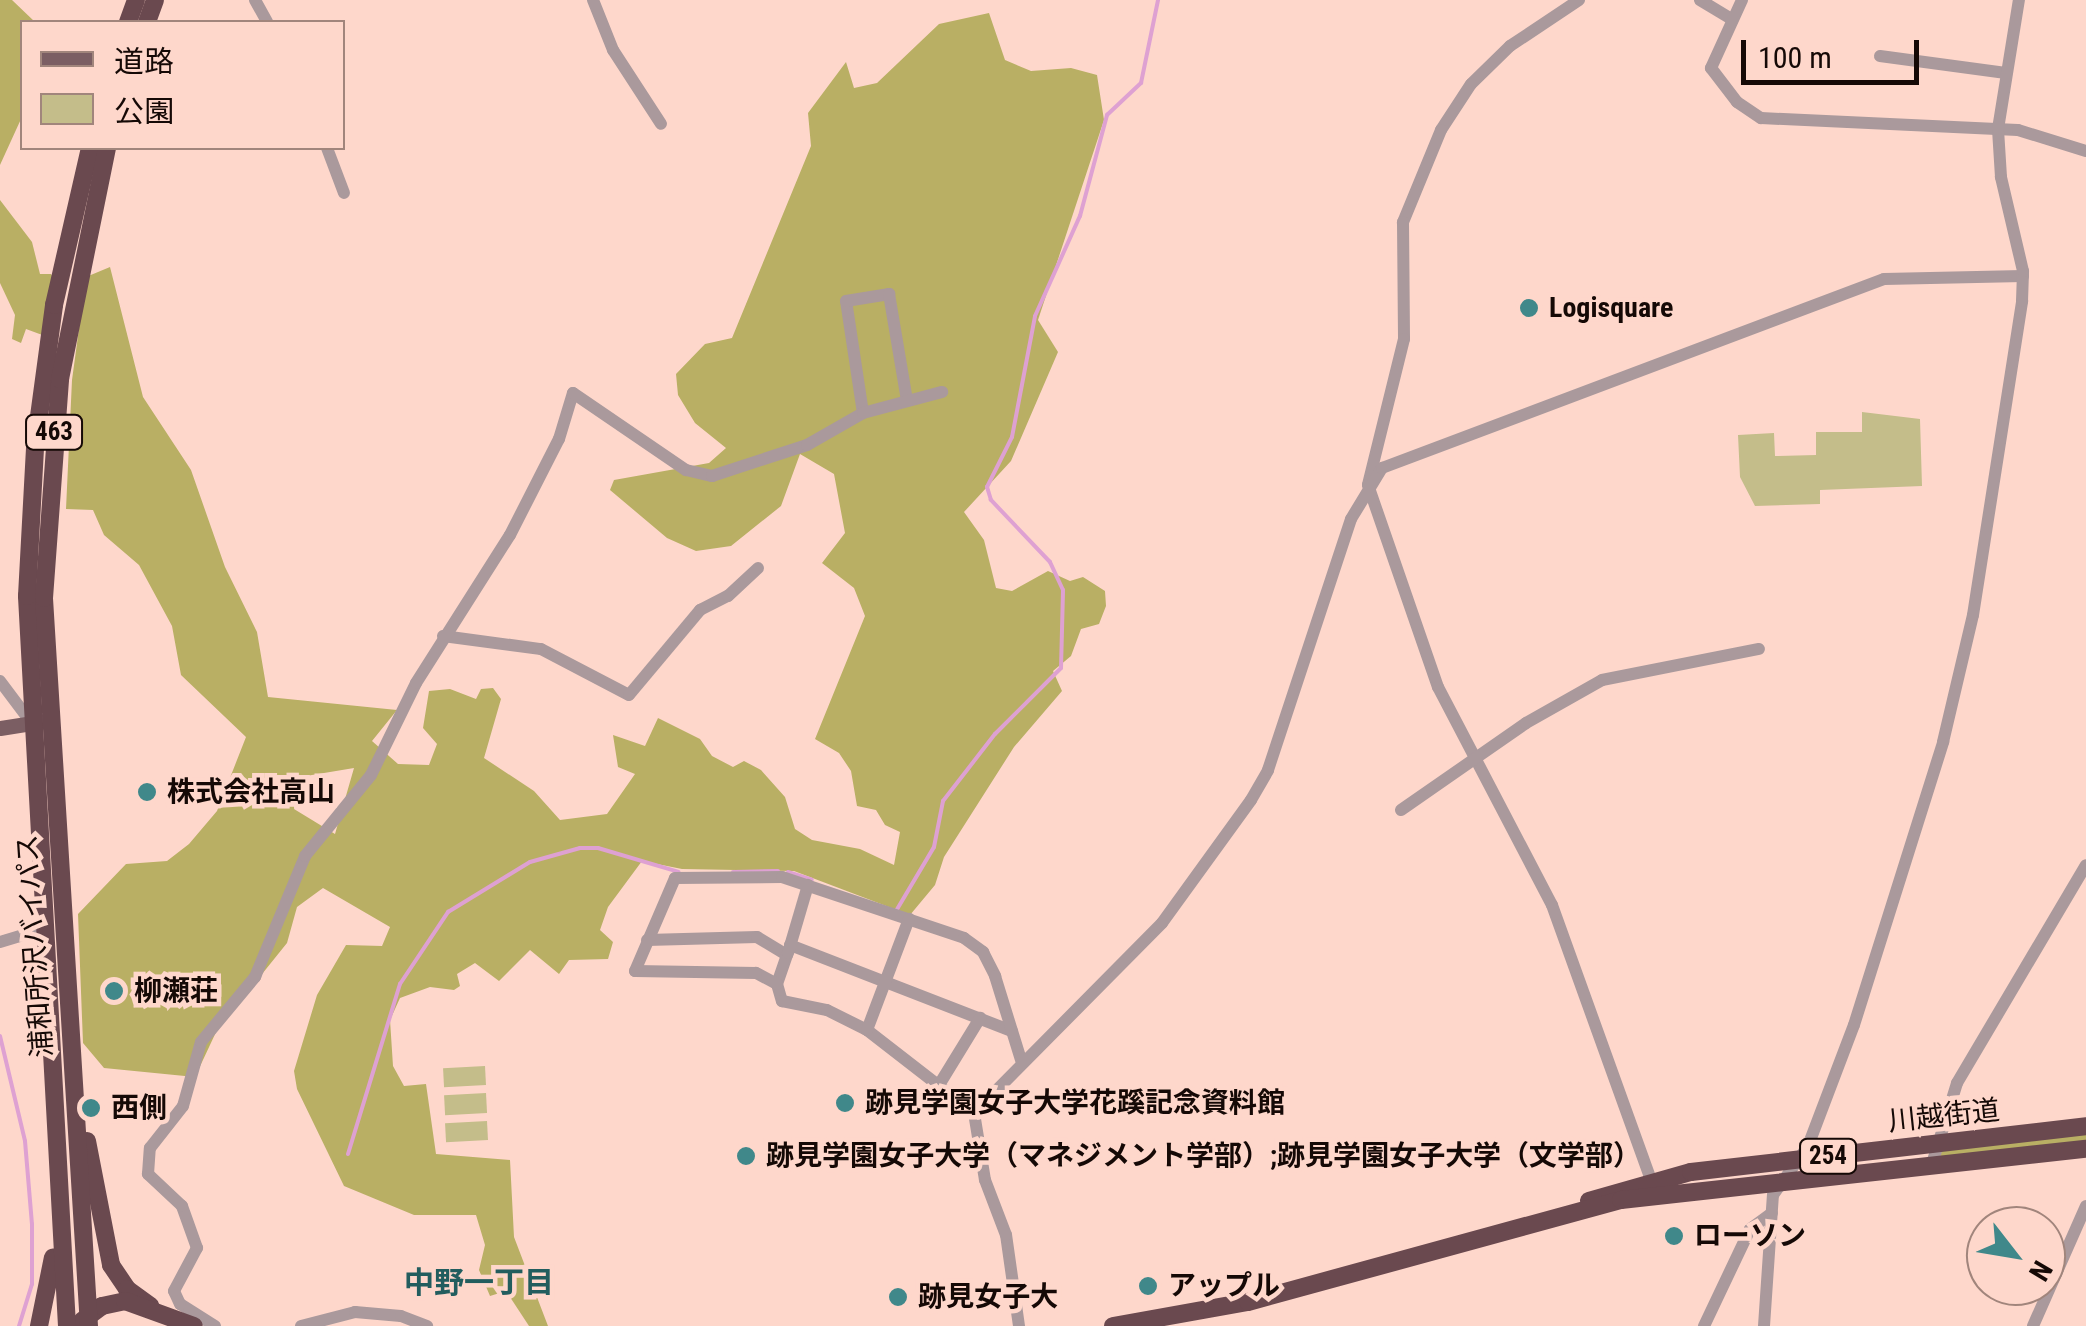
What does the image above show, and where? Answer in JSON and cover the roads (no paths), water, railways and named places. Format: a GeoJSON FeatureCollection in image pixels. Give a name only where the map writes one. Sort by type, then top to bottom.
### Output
{"type":"FeatureCollection","features":[{"type":"Feature","properties":{"kind":"highway","name":"浦和所沢バイパス"},"geometry":{"type":"LineString","coordinates":[[66,1326],[43,929],[35,446],[54,305],[90,150]]}},
{"type":"Feature","properties":{"kind":"highway","name":"浦和所沢バイパス"},"geometry":{"type":"LineString","coordinates":[[86,1322],[66,1002],[39,721],[52,449],[69,321],[107,150]]}},
{"type":"Feature","properties":{"kind":"highway"},"geometry":{"type":"LineString","coordinates":[[66,1002],[104,1247],[118,1279],[150,1306],[194,1326]]}},
{"type":"Feature","properties":{"kind":"highway"},"geometry":{"type":"LineString","coordinates":[[53,1090],[57,1326]]}},
{"type":"Feature","properties":{"kind":"highway","name":"川越街道"},"geometry":{"type":"LineString","coordinates":[[1576,1210],[1599,1195],[1651,1180],[1798,1158],[1936,1146],[2086,1126]]}},
{"type":"Feature","properties":{"kind":"highway","name":"川越街道"},"geometry":{"type":"LineString","coordinates":[[1113,1326],[1248,1302],[1576,1210],[1782,1179],[2086,1149]]}},
{"type":"Feature","properties":{"kind":"highway"},"geometry":{"type":"LineString","coordinates":[[39,1326],[53,1257]]}},
{"type":"Feature","properties":{"kind":"highway"},"geometry":{"type":"LineString","coordinates":[[86,1322],[115,1302],[150,1306]]}},
{"type":"Feature","properties":{"kind":"main road"},"geometry":{"type":"LineString","coordinates":[[0,728],[39,721]]}},
{"type":"Feature","properties":{"kind":"street"},"geometry":{"type":"LineString","coordinates":[[593,0],[613,50],[662,124]]}},
{"type":"Feature","properties":{"kind":"street"},"geometry":{"type":"LineString","coordinates":[[974,1113],[1021,1060],[1162,923],[1251,800],[1268,770],[1297,671],[1368,485],[1404,339],[1402,222],[1441,130],[1471,84],[1510,46],[1579,0]]}},
{"type":"Feature","properties":{"kind":"street"},"geometry":{"type":"LineString","coordinates":[[1700,0],[1730,18]]}},
{"type":"Feature","properties":{"kind":"street"},"geometry":{"type":"LineString","coordinates":[[1742,0],[1730,18],[1712,68],[1737,102],[1761,118],[1998,129],[2086,151]]}},
{"type":"Feature","properties":{"kind":"street"},"geometry":{"type":"LineString","coordinates":[[1764,1326],[1772,1213],[1782,1179],[1798,1158],[1854,1025],[1943,742],[1973,614],[2023,276],[2001,177],[1998,129],[2016,0]]}},
{"type":"Feature","properties":{"kind":"street"},"geometry":{"type":"LineString","coordinates":[[1880,56],[2006,73]]}},
{"type":"Feature","properties":{"kind":"street"},"geometry":{"type":"LineString","coordinates":[[328,150],[344,192]]}},
{"type":"Feature","properties":{"kind":"street"},"geometry":{"type":"LineString","coordinates":[[1368,485],[1397,460],[1884,280],[2023,276]]}},
{"type":"Feature","properties":{"kind":"street"},"geometry":{"type":"LineString","coordinates":[[862,414],[846,301],[889,294],[908,400]]}},
{"type":"Feature","properties":{"kind":"street"},"geometry":{"type":"LineString","coordinates":[[215,1326],[180,1304],[174,1291],[197,1248],[182,1206],[148,1174],[150,1148],[183,1106],[200,1042],[256,976],[305,856],[382,757],[443,636],[510,535],[559,438],[572,394],[698,475],[807,445],[862,414],[942,392]]}},
{"type":"Feature","properties":{"kind":"street"},"geometry":{"type":"LineString","coordinates":[[1368,485],[1438,687],[1552,905],[1651,1180]]}},
{"type":"Feature","properties":{"kind":"street"},"geometry":{"type":"LineString","coordinates":[[443,636],[541,650],[629,695],[700,610],[728,596],[758,568]]}},
{"type":"Feature","properties":{"kind":"street"},"geometry":{"type":"LineString","coordinates":[[1401,810],[1602,680],[1759,649]]}},
{"type":"Feature","properties":{"kind":"street"},"geometry":{"type":"LineString","coordinates":[[0,680],[39,721]]}},
{"type":"Feature","properties":{"kind":"street"},"geometry":{"type":"LineString","coordinates":[[1931,1166],[1957,1083],[2086,865]]}},
{"type":"Feature","properties":{"kind":"street"},"geometry":{"type":"LineString","coordinates":[[777,984],[756,974],[635,972],[675,878],[746,875],[808,885],[964,938],[984,952],[1021,1060]]}},
{"type":"Feature","properties":{"kind":"street"},"geometry":{"type":"LineString","coordinates":[[808,885],[777,984],[782,1000],[827,1010],[866,1030],[974,1113],[985,1180],[1006,1235],[1018,1326]]}},
{"type":"Feature","properties":{"kind":"street"},"geometry":{"type":"LineString","coordinates":[[866,1030],[909,919]]}},
{"type":"Feature","properties":{"kind":"street"},"geometry":{"type":"LineString","coordinates":[[0,942],[43,929]]}},
{"type":"Feature","properties":{"kind":"street"},"geometry":{"type":"LineString","coordinates":[[647,940],[757,937],[886,981],[1012,1031]]}},
{"type":"Feature","properties":{"kind":"street"},"geometry":{"type":"LineString","coordinates":[[939,1085],[980,1018]]}},
{"type":"Feature","properties":{"kind":"street"},"geometry":{"type":"LineString","coordinates":[[2033,1326],[2086,1206]]}},
{"type":"Feature","properties":{"kind":"street"},"geometry":{"type":"LineString","coordinates":[[1704,1326],[1750,1229],[1772,1213]]}},
{"type":"Feature","properties":{"kind":"street"},"geometry":{"type":"LineString","coordinates":[[300,1326],[355,1312],[401,1316],[428,1326]]}},
{"type":"Feature","properties":{"kind":"waterway"},"geometry":{"type":"LineString","coordinates":[[896,911],[934,847],[943,801],[995,734],[1061,668],[1063,590],[1050,562],[991,500],[987,487],[1012,437],[1035,316],[1080,216],[1107,115],[1141,83],[1158,0]]}},
{"type":"Feature","properties":{"kind":"waterway"},"geometry":{"type":"LineString","coordinates":[[348,1154],[400,984],[448,912],[530,862],[580,848],[598,848],[679,872]]}},
{"type":"Feature","properties":{"kind":"waterway"},"geometry":{"type":"LineString","coordinates":[[733,872],[778,871]]}},
{"type":"Feature","properties":{"kind":"waterway"},"geometry":{"type":"LineString","coordinates":[[788,872],[812,880]]}},
{"type":"Feature","properties":{"kind":"waterway"},"geometry":{"type":"LineString","coordinates":[[0,1036],[25,1141],[32,1224],[32,1284],[19,1326]]}},
{"type":"Feature","properties":{"kind":"place","name":"Logisquare"},"geometry":{"type":"Point","coordinates":[1529,308]}},
{"type":"Feature","properties":{"kind":"place","name":"株式会社高山"},"geometry":{"type":"Point","coordinates":[147,792]}},
{"type":"Feature","properties":{"kind":"place","name":"柳瀬荘"},"geometry":{"type":"Point","coordinates":[114,991]}},
{"type":"Feature","properties":{"kind":"place","name":"跡見学園女子大学花蹊記念資料館"},"geometry":{"type":"Point","coordinates":[845,1103]}},
{"type":"Feature","properties":{"kind":"place","name":"西側"},"geometry":{"type":"Point","coordinates":[91,1108]}},
{"type":"Feature","properties":{"kind":"place","name":"跡見学園女子大学（マネジメント学部）;跡見学園女子大学（文学部）"},"geometry":{"type":"Point","coordinates":[746,1156]}},
{"type":"Feature","properties":{"kind":"place","name":"ローソン"},"geometry":{"type":"Point","coordinates":[1674,1236]}},
{"type":"Feature","properties":{"kind":"place","name":"アップル"},"geometry":{"type":"Point","coordinates":[1148,1286]}},
{"type":"Feature","properties":{"kind":"place","name":"跡見女子大"},"geometry":{"type":"Point","coordinates":[898,1297]}},
{"type":"Feature","properties":{"kind":"district","name":"中野一丁目"},"geometry":{"type":"Point","coordinates":[479,1283]}}]}
